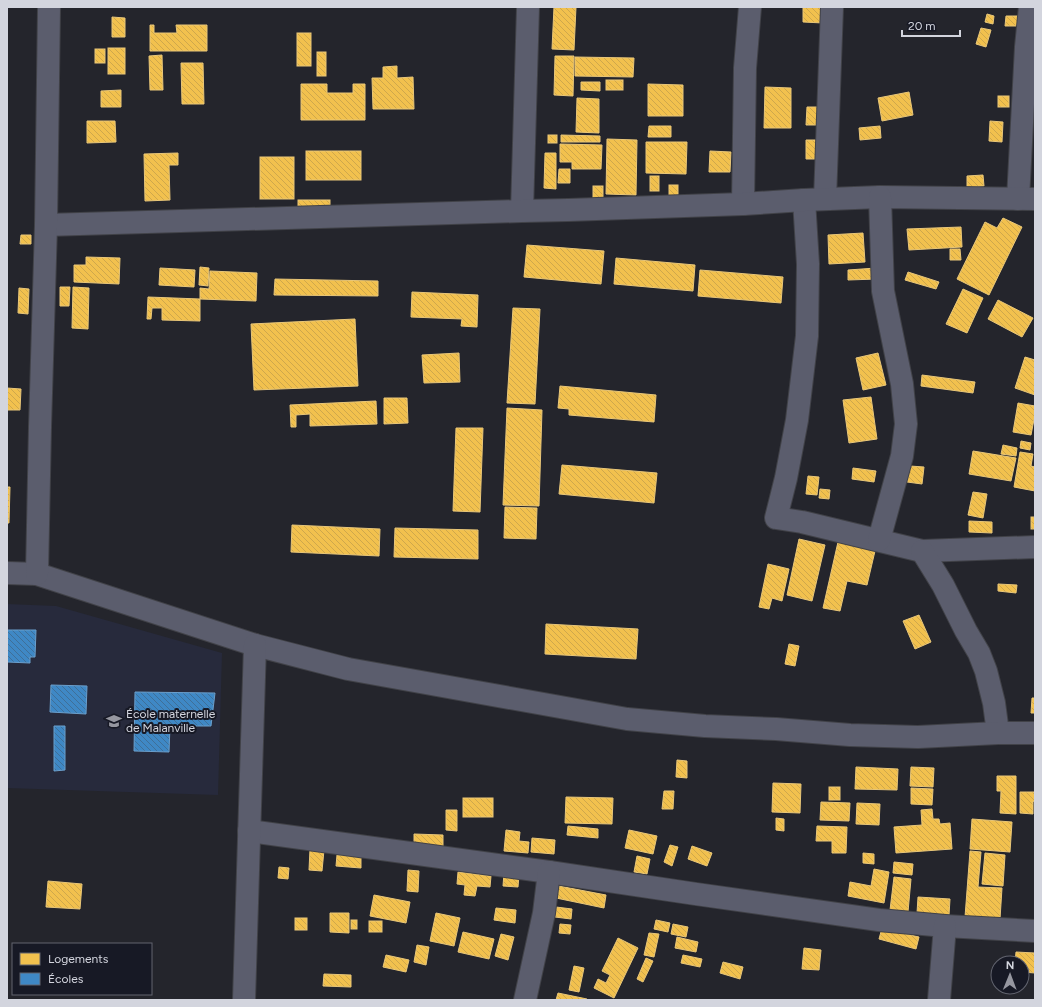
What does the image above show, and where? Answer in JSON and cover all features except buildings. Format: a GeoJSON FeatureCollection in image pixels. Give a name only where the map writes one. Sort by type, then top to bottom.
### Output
{"type":"FeatureCollection","features":[{"type":"Feature","properties":{"kind":"street"},"geometry":{"type":"LineString","coordinates":[[37,574],[46,225],[48,7]]}},
{"type":"Feature","properties":{"kind":"street"},"geometry":{"type":"LineString","coordinates":[[522,211],[528,7]]}},
{"type":"Feature","properties":{"kind":"street"},"geometry":{"type":"LineString","coordinates":[[743,204],[745,68],[750,7]]}},
{"type":"Feature","properties":{"kind":"street"},"geometry":{"type":"LineString","coordinates":[[832,7],[808,264],[806,336],[798,420],[776,518],[802,522],[922,551],[1035,547]]}},
{"type":"Feature","properties":{"kind":"street"},"geometry":{"type":"LineString","coordinates":[[46,225],[568,210],[743,204],[880,197],[1026,199],[1026,55],[1030,7]]}},
{"type":"Feature","properties":{"kind":"street"},"geometry":{"type":"LineString","coordinates":[[879,540],[902,456],[906,424],[902,384],[883,291],[880,197]]}},
{"type":"Feature","properties":{"kind":"street"},"geometry":{"type":"LineString","coordinates":[[922,551],[943,585],[966,632],[979,653],[986,671],[994,703],[998,733]]}},
{"type":"Feature","properties":{"kind":"street"},"geometry":{"type":"LineString","coordinates":[[7,573],[37,574],[255,645],[348,669],[627,719],[705,726],[776,729],[850,735],[918,737],[998,733],[1035,733]]}},
{"type":"Feature","properties":{"kind":"street"},"geometry":{"type":"LineString","coordinates":[[244,1000],[255,645]]}},
{"type":"Feature","properties":{"kind":"street"},"geometry":{"type":"LineString","coordinates":[[249,830],[879,920],[946,926],[1035,931]]}},
{"type":"Feature","properties":{"kind":"street"},"geometry":{"type":"LineString","coordinates":[[525,1000],[544,913],[549,872]]}},
{"type":"Feature","properties":{"kind":"street"},"geometry":{"type":"LineString","coordinates":[[939,1000],[946,926]]}},
{"type":"Feature","properties":{"kind":"shaded area","name":"École maternelle de Malanville"},"geometry":{"type":"Polygon","coordinates":[[[7,604],[56,606],[222,653],[218,795],[7,788],[7,604]]]}},
{"type":"Feature","properties":{"kind":"place","name":"École maternelle de Malanville"},"geometry":{"type":"Point","coordinates":[114,721]}}]}
